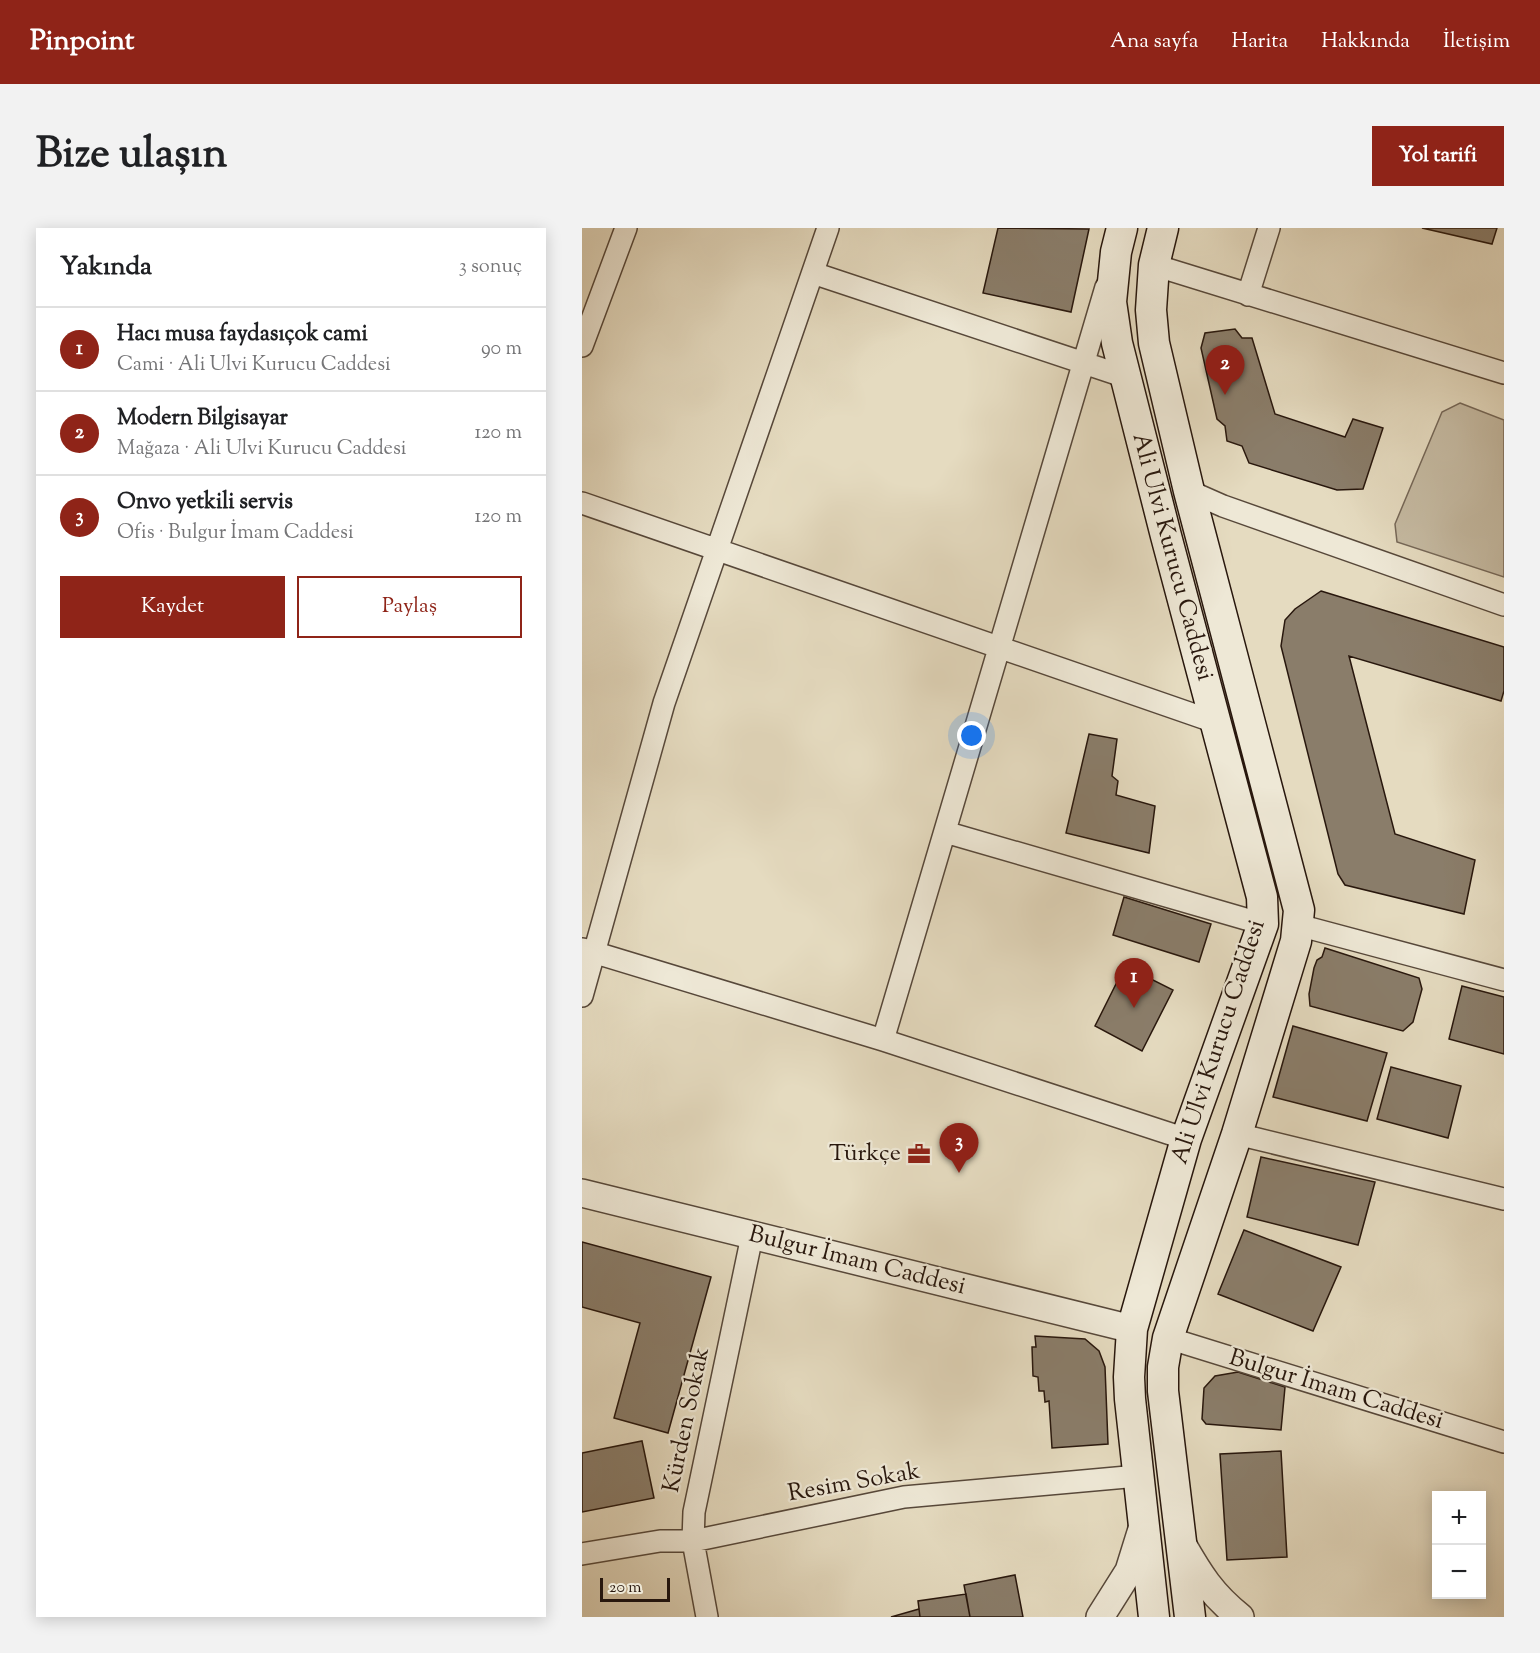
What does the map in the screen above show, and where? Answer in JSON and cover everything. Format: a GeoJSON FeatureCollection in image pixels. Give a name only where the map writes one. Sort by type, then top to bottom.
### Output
{"type":"FeatureCollection","features":[{"type":"Feature","properties":{"kind":"main road","name":"Ali Ulvi Kurucu Caddesi"},"geometry":{"type":"LineString","coordinates":[[1163,228],[1154,265],[1151,310],[1154,343],[1189,492],[1299,910],[1296,941],[1237,1134],[1168,1338],[1163,1367],[1163,1391],[1190,1617]]}},
{"type":"Feature","properties":{"kind":"main road","name":"Ali Ulvi Kurucu Caddesi"},"geometry":{"type":"LineString","coordinates":[[1119,240],[1111,302],[1117,343],[1262,897],[1263,924],[1186,1139],[1132,1329],[1129,1377],[1154,1617]]}},
{"type":"Feature","properties":{"kind":"street"},"geometry":{"type":"LineString","coordinates":[[582,346],[586,323],[626,228]]}},
{"type":"Feature","properties":{"kind":"street"},"geometry":{"type":"LineString","coordinates":[[582,996],[588,951],[664,704],[828,228]]}},
{"type":"Feature","properties":{"kind":"street"},"geometry":{"type":"LineString","coordinates":[[1248,295],[1269,228]]}},
{"type":"Feature","properties":{"kind":"street"},"geometry":{"type":"LineString","coordinates":[[883,1040],[1119,240]]}},
{"type":"Feature","properties":{"kind":"street"},"geometry":{"type":"LineString","coordinates":[[1154,265],[1504,373]]}},
{"type":"Feature","properties":{"kind":"street"},"geometry":{"type":"LineString","coordinates":[[813,273],[1126,377]]}},
{"type":"Feature","properties":{"kind":"street"},"geometry":{"type":"LineString","coordinates":[[1189,492],[1223,506],[1504,604]]}},
{"type":"Feature","properties":{"kind":"street"},"geometry":{"type":"LineString","coordinates":[[582,503],[1215,722]]}},
{"type":"Feature","properties":{"kind":"street"},"geometry":{"type":"LineString","coordinates":[[945,831],[1263,924]]}},
{"type":"Feature","properties":{"kind":"street"},"geometry":{"type":"LineString","coordinates":[[1298,925],[1504,979]]}},
{"type":"Feature","properties":{"kind":"street"},"geometry":{"type":"LineString","coordinates":[[588,951],[883,1040],[1186,1139]]}},
{"type":"Feature","properties":{"kind":"street"},"geometry":{"type":"LineString","coordinates":[[1237,1134],[1504,1199]]}},
{"type":"Feature","properties":{"kind":"street","name":"Bulgur İmam Caddesi"},"geometry":{"type":"LineString","coordinates":[[582,1193],[1132,1329]]}},
{"type":"Feature","properties":{"kind":"street","name":"Kürden Sokak"},"geometry":{"type":"LineString","coordinates":[[707,1617],[693,1541],[694,1512],[752,1236]]}},
{"type":"Feature","properties":{"kind":"street","name":"Bulgur İmam Caddesi"},"geometry":{"type":"LineString","coordinates":[[1168,1338],[1504,1442]]}},
{"type":"Feature","properties":{"kind":"street","name":"Resim Sokak"},"geometry":{"type":"LineString","coordinates":[[582,1554],[651,1542],[693,1541],[904,1497],[1138,1476]]}},
{"type":"Feature","properties":{"kind":"street"},"geometry":{"type":"LineString","coordinates":[[1100,1617],[1129,1571],[1144,1522]]}},
{"type":"Feature","properties":{"kind":"street"},"geometry":{"type":"LineString","coordinates":[[1182,1544],[1204,1582],[1221,1602],[1240,1617]]}},
{"type":"Feature","properties":{"kind":"shaded area"},"geometry":{"type":"Polygon","coordinates":[[[1460,403],[1504,420],[1504,577],[1397,542],[1395,524],[1442,412],[1460,403]]]}},
{"type":"Feature","properties":{"kind":"building"},"geometry":{"type":"Polygon","coordinates":[[[998,228],[1089,229],[1071,312],[983,293],[998,228]]]}},
{"type":"Feature","properties":{"kind":"building"},"geometry":{"type":"Polygon","coordinates":[[[1422,228],[1497,228],[1492,244],[1422,228]]]}},
{"type":"Feature","properties":{"kind":"building"},"geometry":{"type":"Polygon","coordinates":[[[1235,329],[1242,338],[1252,338],[1275,414],[1345,437],[1353,419],[1383,428],[1363,489],[1337,490],[1249,463],[1242,446],[1227,441],[1225,426],[1217,419],[1201,348],[1205,333],[1235,329]]]}},
{"type":"Feature","properties":{"kind":"building"},"geometry":{"type":"Polygon","coordinates":[[[1321,591],[1504,647],[1504,691],[1501,701],[1349,656],[1395,834],[1475,860],[1464,914],[1345,885],[1338,874],[1281,646],[1285,620],[1295,609],[1321,591]]]}},
{"type":"Feature","properties":{"kind":"building"},"geometry":{"type":"Polygon","coordinates":[[[1089,734],[1117,739],[1112,776],[1118,781],[1116,795],[1155,806],[1149,853],[1066,833],[1089,734]]]}},
{"type":"Feature","properties":{"kind":"building"},"geometry":{"type":"Polygon","coordinates":[[[1124,897],[1211,924],[1199,962],[1113,935],[1124,897]]]}},
{"type":"Feature","properties":{"kind":"building"},"geometry":{"type":"Polygon","coordinates":[[[1325,948],[1419,978],[1422,989],[1413,1022],[1403,1031],[1310,1006],[1309,994],[1314,968],[1325,948]]]}},
{"type":"Feature","properties":{"kind":"building"},"geometry":{"type":"Polygon","coordinates":[[[1125,966],[1173,990],[1142,1051],[1095,1026],[1125,966]]]}},
{"type":"Feature","properties":{"kind":"building"},"geometry":{"type":"Polygon","coordinates":[[[1462,986],[1504,997],[1504,1054],[1449,1039],[1462,986]]]}},
{"type":"Feature","properties":{"kind":"building"},"geometry":{"type":"Polygon","coordinates":[[[1293,1026],[1387,1053],[1367,1121],[1273,1097],[1293,1026]]]}},
{"type":"Feature","properties":{"kind":"building"},"geometry":{"type":"Polygon","coordinates":[[[1391,1067],[1461,1086],[1448,1138],[1377,1119],[1391,1067]]]}},
{"type":"Feature","properties":{"kind":"building"},"geometry":{"type":"Polygon","coordinates":[[[1261,1157],[1375,1182],[1358,1245],[1247,1217],[1261,1157]]]}},
{"type":"Feature","properties":{"kind":"building"},"geometry":{"type":"Polygon","coordinates":[[[1244,1230],[1341,1267],[1313,1331],[1218,1294],[1244,1230]]]}},
{"type":"Feature","properties":{"kind":"building"},"geometry":{"type":"Polygon","coordinates":[[[582,1242],[711,1277],[668,1433],[614,1418],[640,1323],[582,1307],[582,1242]]]}},
{"type":"Feature","properties":{"kind":"building"},"geometry":{"type":"Polygon","coordinates":[[[1035,1336],[1085,1339],[1099,1351],[1105,1367],[1108,1444],[1052,1448],[1049,1401],[1045,1402],[1044,1391],[1039,1391],[1038,1377],[1033,1376],[1032,1347],[1036,1347],[1035,1336]]]}},
{"type":"Feature","properties":{"kind":"building"},"geometry":{"type":"Polygon","coordinates":[[[1238,1372],[1285,1387],[1281,1430],[1206,1424],[1202,1419],[1204,1388],[1215,1376],[1238,1372]]]}},
{"type":"Feature","properties":{"kind":"building"},"geometry":{"type":"Polygon","coordinates":[[[642,1441],[654,1498],[582,1512],[582,1453],[642,1441]]]}},
{"type":"Feature","properties":{"kind":"building"},"geometry":{"type":"Polygon","coordinates":[[[1281,1451],[1287,1557],[1227,1560],[1220,1454],[1281,1451]]]}},
{"type":"Feature","properties":{"kind":"building"},"geometry":{"type":"Polygon","coordinates":[[[1015,1575],[1023,1617],[970,1617],[964,1585],[1015,1575]]]}},
{"type":"Feature","properties":{"kind":"building"},"geometry":{"type":"Polygon","coordinates":[[[966,1594],[970,1617],[920,1617],[918,1601],[966,1594]]]}},
{"type":"Feature","properties":{"kind":"building"},"geometry":{"type":"Polygon","coordinates":[[[919,1609],[920,1617],[891,1617],[919,1609]]]}},
{"type":"Feature","properties":{"kind":"place","name":"Modern Bilgisayar"},"geometry":{"type":"Point","coordinates":[1225,395]}},
{"type":"Feature","properties":{"kind":"place","name":"Hacı musa faydasıçok cami"},"geometry":{"type":"Point","coordinates":[1134,1008]}},
{"type":"Feature","properties":{"kind":"place","name":"Türkçe"},"geometry":{"type":"Point","coordinates":[919,1154]}},
{"type":"Feature","properties":{"kind":"place","name":"Onvo yetkili servis"},"geometry":{"type":"Point","coordinates":[959,1173]}}]}
